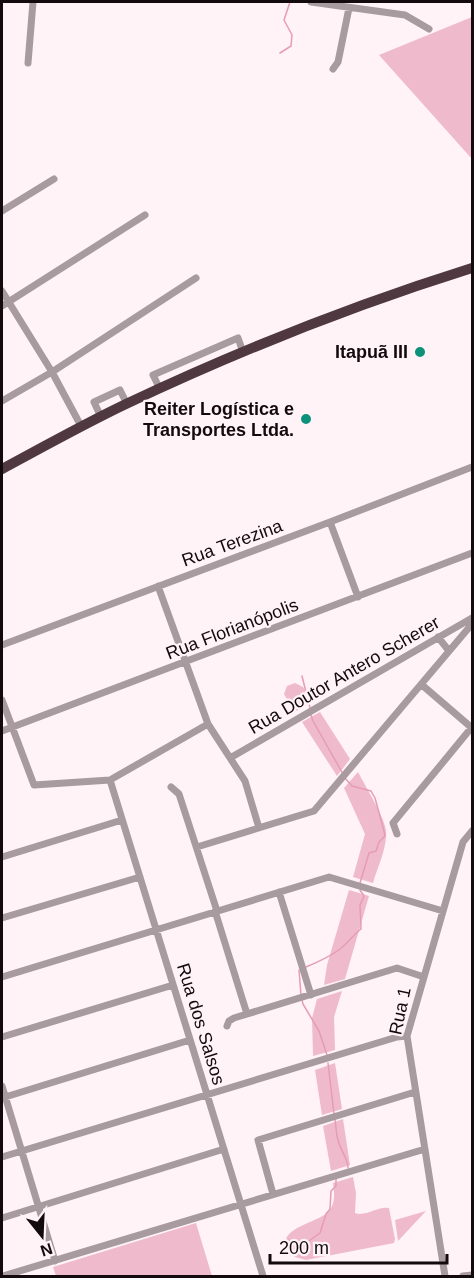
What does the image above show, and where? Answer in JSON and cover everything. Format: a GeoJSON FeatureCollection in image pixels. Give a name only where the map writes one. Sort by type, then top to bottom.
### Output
{"type":"FeatureCollection","features":[{"type":"Feature","properties":{"kind":"highway"},"geometry":{"type":"LineString","coordinates":[[2,469],[81,426],[243,352],[370,303],[472,268]]}},
{"type":"Feature","properties":{"kind":"street"},"geometry":{"type":"LineString","coordinates":[[28,63],[33,2]]}},
{"type":"Feature","properties":{"kind":"street"},"geometry":{"type":"LineString","coordinates":[[311,2],[405,15],[429,29]]}},
{"type":"Feature","properties":{"kind":"street"},"geometry":{"type":"LineString","coordinates":[[333,69],[338,62],[346,6]]}},
{"type":"Feature","properties":{"kind":"street"},"geometry":{"type":"LineString","coordinates":[[2,211],[54,179]]}},
{"type":"Feature","properties":{"kind":"street"},"geometry":{"type":"LineString","coordinates":[[5,304],[145,215]]}},
{"type":"Feature","properties":{"kind":"street"},"geometry":{"type":"LineString","coordinates":[[2,401],[52,372],[196,278]]}},
{"type":"Feature","properties":{"kind":"street"},"geometry":{"type":"LineString","coordinates":[[2,291],[5,304],[52,372],[81,426]]}},
{"type":"Feature","properties":{"kind":"street"},"geometry":{"type":"LineString","coordinates":[[160,389],[153,375],[217,346],[238,338],[243,352]]}},
{"type":"Feature","properties":{"kind":"street"},"geometry":{"type":"LineString","coordinates":[[217,346],[223,361]]}},
{"type":"Feature","properties":{"kind":"street"},"geometry":{"type":"LineString","coordinates":[[186,361],[191,375]]}},
{"type":"Feature","properties":{"kind":"street"},"geometry":{"type":"LineString","coordinates":[[101,417],[94,402],[120,390],[127,404]]}},
{"type":"Feature","properties":{"kind":"street","name":"Rua Terezina"},"geometry":{"type":"LineString","coordinates":[[2,645],[472,466]]}},
{"type":"Feature","properties":{"kind":"street"},"geometry":{"type":"LineString","coordinates":[[330,522],[358,597]]}},
{"type":"Feature","properties":{"kind":"street","name":"Rua Florianópolis"},"geometry":{"type":"LineString","coordinates":[[2,730],[186,663],[472,553]]}},
{"type":"Feature","properties":{"kind":"street"},"geometry":{"type":"LineString","coordinates":[[158,586],[208,724],[245,780],[259,828]]}},
{"type":"Feature","properties":{"kind":"street","name":"Rua Doutor Antero Scherer"},"geometry":{"type":"LineString","coordinates":[[230,758],[472,618]]}},
{"type":"Feature","properties":{"kind":"street"},"geometry":{"type":"LineString","coordinates":[[197,847],[314,811],[472,624]]}},
{"type":"Feature","properties":{"kind":"street"},"geometry":{"type":"LineString","coordinates":[[438,638],[449,651]]}},
{"type":"Feature","properties":{"kind":"street"},"geometry":{"type":"LineString","coordinates":[[397,834],[393,823],[472,727],[422,685]]}},
{"type":"Feature","properties":{"kind":"street"},"geometry":{"type":"LineString","coordinates":[[2,700],[34,785],[110,780],[208,724]]}},
{"type":"Feature","properties":{"kind":"street","name":"Rua dos Salsos"},"geometry":{"type":"LineString","coordinates":[[110,780],[263,1276]]}},
{"type":"Feature","properties":{"kind":"street"},"geometry":{"type":"LineString","coordinates":[[171,787],[179,794],[197,847],[247,1014]]}},
{"type":"Feature","properties":{"kind":"street"},"geometry":{"type":"LineString","coordinates":[[2,857],[122,820]]}},
{"type":"Feature","properties":{"kind":"street","name":"Rua 1"},"geometry":{"type":"LineString","coordinates":[[445,1276],[407,1036],[463,842],[472,831]]}},
{"type":"Feature","properties":{"kind":"street"},"geometry":{"type":"LineString","coordinates":[[2,977],[329,876],[443,910]]}},
{"type":"Feature","properties":{"kind":"street"},"geometry":{"type":"LineString","coordinates":[[2,918],[140,877]]}},
{"type":"Feature","properties":{"kind":"street"},"geometry":{"type":"LineString","coordinates":[[279,892],[310,995]]}},
{"type":"Feature","properties":{"kind":"street"},"geometry":{"type":"LineString","coordinates":[[227,1026],[234,1018],[397,968],[424,977]]}},
{"type":"Feature","properties":{"kind":"street"},"geometry":{"type":"LineString","coordinates":[[2,1037],[173,985]]}},
{"type":"Feature","properties":{"kind":"street"},"geometry":{"type":"LineString","coordinates":[[2,1157],[397,1037],[407,1036]]}},
{"type":"Feature","properties":{"kind":"street"},"geometry":{"type":"LineString","coordinates":[[3,1097],[190,1040]]}},
{"type":"Feature","properties":{"kind":"street"},"geometry":{"type":"LineString","coordinates":[[2,1086],[3,1097],[55,1261]]}},
{"type":"Feature","properties":{"kind":"street"},"geometry":{"type":"LineString","coordinates":[[271,1195],[258,1140],[416,1092]]}},
{"type":"Feature","properties":{"kind":"street"},"geometry":{"type":"LineString","coordinates":[[2,1218],[224,1149]]}},
{"type":"Feature","properties":{"kind":"street"},"geometry":{"type":"LineString","coordinates":[[3,1276],[425,1149]]}},
{"type":"Feature","properties":{"kind":"street"},"geometry":{"type":"LineString","coordinates":[[463,1276],[472,1275]]}},
{"type":"Feature","properties":{"kind":"shaded area"},"geometry":{"type":"Polygon","coordinates":[[[472,17],[472,159],[379,55],[472,17]]]}},
{"type":"Feature","properties":{"kind":"shaded area"},"geometry":{"type":"Polygon","coordinates":[[[295,683],[303,687],[312,702],[294,712],[284,694],[287,686],[295,683]]]}},
{"type":"Feature","properties":{"kind":"shaded area"},"geometry":{"type":"Polygon","coordinates":[[[320,712],[350,759],[337,776],[302,722],[320,712]]]}},
{"type":"Feature","properties":{"kind":"shaded area"},"geometry":{"type":"Polygon","coordinates":[[[358,772],[379,811],[386,832],[383,852],[373,883],[353,877],[365,834],[344,788],[358,772]]]}},
{"type":"Feature","properties":{"kind":"shaded area"},"geometry":{"type":"Polygon","coordinates":[[[349,890],[369,896],[345,979],[324,985],[327,965],[349,890]]]}},
{"type":"Feature","properties":{"kind":"shaded area"},"geometry":{"type":"Polygon","coordinates":[[[342,991],[334,1017],[335,1050],[313,1056],[312,1018],[317,999],[342,991]]]}},
{"type":"Feature","properties":{"kind":"shaded area"},"geometry":{"type":"Polygon","coordinates":[[[335,1063],[342,1109],[322,1115],[315,1070],[335,1063]]]}},
{"type":"Feature","properties":{"kind":"shaded area"},"geometry":{"type":"Polygon","coordinates":[[[343,1119],[350,1165],[331,1171],[323,1126],[343,1119]]]}},
{"type":"Feature","properties":{"kind":"shaded area"},"geometry":{"type":"Polygon","coordinates":[[[353,1177],[356,1193],[355,1213],[363,1214],[380,1208],[389,1208],[394,1243],[306,1260],[295,1257],[287,1248],[286,1240],[289,1234],[329,1211],[334,1201],[333,1183],[353,1177]]]}},
{"type":"Feature","properties":{"kind":"shaded area"},"geometry":{"type":"Polygon","coordinates":[[[426,1211],[398,1241],[395,1220],[426,1211]]]}},
{"type":"Feature","properties":{"kind":"shaded area"},"geometry":{"type":"Polygon","coordinates":[[[196,1223],[212,1276],[56,1276],[53,1267],[196,1223]]]}},
{"type":"Feature","properties":{"kind":"waterway"},"geometry":{"type":"LineString","coordinates":[[280,53],[291,46],[292,35],[284,20],[290,2]]}},
{"type":"Feature","properties":{"kind":"waterway"},"geometry":{"type":"LineString","coordinates":[[302,676],[310,708]]}},
{"type":"Feature","properties":{"kind":"waterway"},"geometry":{"type":"LineString","coordinates":[[311,715],[343,774]]}},
{"type":"Feature","properties":{"kind":"waterway"},"geometry":{"type":"LineString","coordinates":[[345,778],[352,786],[371,791],[385,836],[379,842],[376,851],[369,853],[360,883]]}},
{"type":"Feature","properties":{"kind":"waterway"},"geometry":{"type":"LineString","coordinates":[[306,967],[336,952],[361,929],[360,905],[364,896],[360,890]]}},
{"type":"Feature","properties":{"kind":"waterway"},"geometry":{"type":"LineString","coordinates":[[299,970],[301,995]]}},
{"type":"Feature","properties":{"kind":"waterway"},"geometry":{"type":"LineString","coordinates":[[302,1000],[319,1031],[327,1055]]}},
{"type":"Feature","properties":{"kind":"waterway"},"geometry":{"type":"LineString","coordinates":[[328,1063],[334,1114]]}},
{"type":"Feature","properties":{"kind":"waterway"},"geometry":{"type":"LineString","coordinates":[[335,1119],[338,1140],[348,1168]]}},
{"type":"Feature","properties":{"kind":"waterway"},"geometry":{"type":"LineString","coordinates":[[287,1240],[302,1246],[320,1233],[330,1209],[331,1191],[336,1186],[336,1178]]}},
{"type":"Feature","properties":{"kind":"place","name":"Itapuã III"},"geometry":{"type":"Point","coordinates":[420,352]}},
{"type":"Feature","properties":{"kind":"place","name":"Reiter Logística e Transportes Ltda."},"geometry":{"type":"Point","coordinates":[306,419]}}]}
